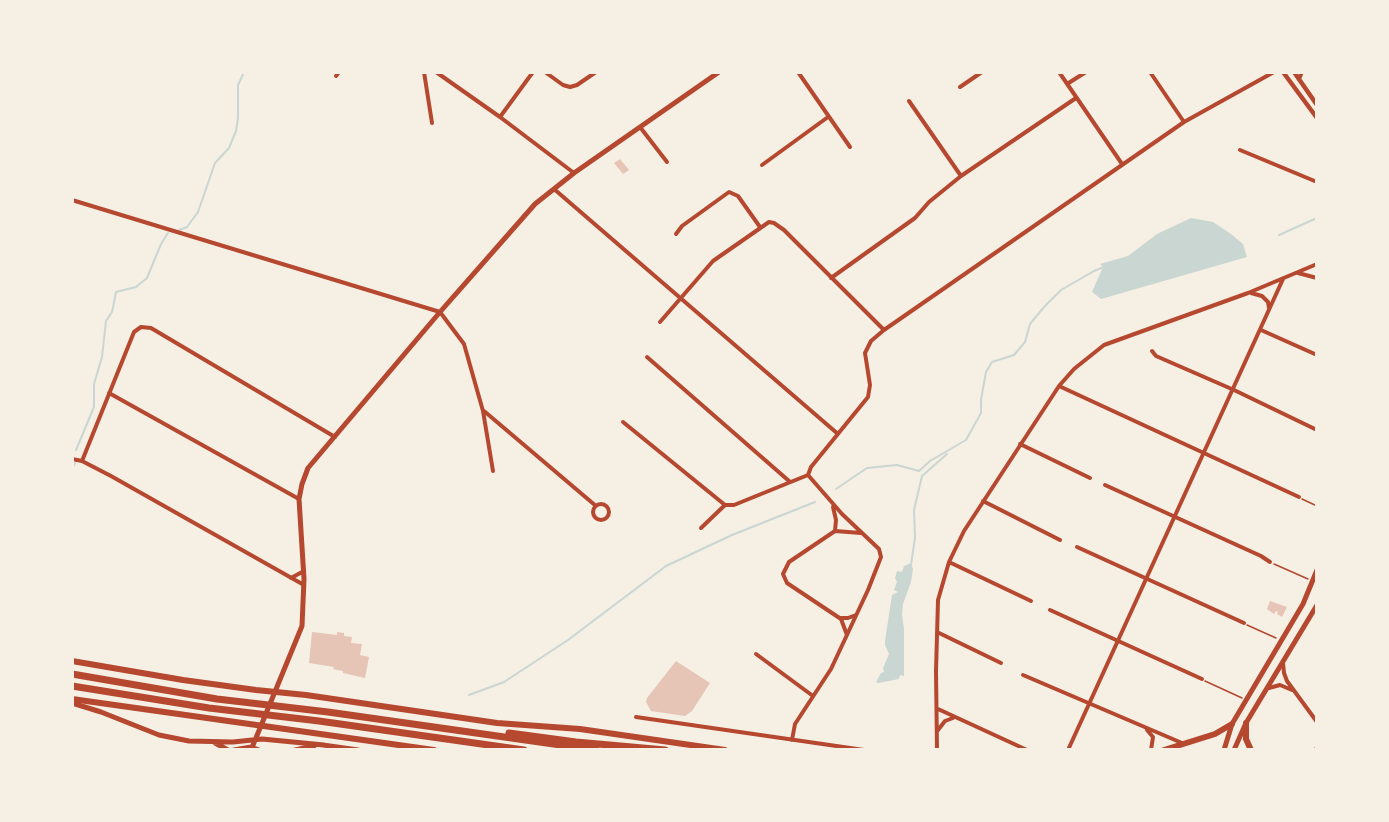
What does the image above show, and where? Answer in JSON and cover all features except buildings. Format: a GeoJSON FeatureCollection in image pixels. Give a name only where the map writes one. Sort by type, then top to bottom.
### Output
{"type":"FeatureCollection","features":[{"type":"Feature","properties":{"kind":"highway"},"geometry":{"type":"LineString","coordinates":[[72,661],[256,690],[306,695],[497,723],[599,731],[725,750]]}},
{"type":"Feature","properties":{"kind":"highway"},"geometry":{"type":"LineString","coordinates":[[72,674],[217,699],[328,711],[596,750]]}},
{"type":"Feature","properties":{"kind":"highway"},"geometry":{"type":"LineString","coordinates":[[72,686],[209,708],[524,750]]}},
{"type":"Feature","properties":{"kind":"highway"},"geometry":{"type":"LineString","coordinates":[[72,701],[434,750]]}},
{"type":"Feature","properties":{"kind":"highway"},"geometry":{"type":"LineString","coordinates":[[1246,723],[1246,739],[1251,750]]}},
{"type":"Feature","properties":{"kind":"highway"},"geometry":{"type":"LineString","coordinates":[[1164,750],[1215,734],[1232,724]]}},
{"type":"Feature","properties":{"kind":"highway"},"geometry":{"type":"LineString","coordinates":[[461,730],[520,734],[664,750]]}},
{"type":"Feature","properties":{"kind":"main road"},"geometry":{"type":"LineString","coordinates":[[251,750],[302,626],[304,571],[299,499],[308,468],[535,204],[574,173],[716,73]]}},
{"type":"Feature","properties":{"kind":"main road"},"geometry":{"type":"LineString","coordinates":[[1224,750],[1232,724],[1303,604],[1317,570]]}},
{"type":"Feature","properties":{"kind":"main road"},"geometry":{"type":"LineString","coordinates":[[1234,750],[1246,723],[1317,605]]}},
{"type":"Feature","properties":{"kind":"main road"},"geometry":{"type":"LineString","coordinates":[[72,701],[159,735],[189,741],[268,739],[358,750]]}},
{"type":"Feature","properties":{"kind":"main road"},"geometry":{"type":"LineString","coordinates":[[211,741],[228,750]]}},
{"type":"Feature","properties":{"kind":"main road"},"geometry":{"type":"LineString","coordinates":[[295,750],[324,745]]}},
{"type":"Feature","properties":{"kind":"main road"},"geometry":{"type":"LineString","coordinates":[[234,750],[251,747],[259,750]]}},
{"type":"Feature","properties":{"kind":"street"},"geometry":{"type":"LineString","coordinates":[[424,72],[432,123]]}},
{"type":"Feature","properties":{"kind":"street"},"geometry":{"type":"LineString","coordinates":[[436,72],[501,117],[574,173]]}},
{"type":"Feature","properties":{"kind":"street"},"geometry":{"type":"LineString","coordinates":[[443,77],[447,72]]}},
{"type":"Feature","properties":{"kind":"street"},"geometry":{"type":"LineString","coordinates":[[501,117],[533,72]]}},
{"type":"Feature","properties":{"kind":"street"},"geometry":{"type":"LineString","coordinates":[[545,72],[570,87],[596,72]]}},
{"type":"Feature","properties":{"kind":"street"},"geometry":{"type":"LineString","coordinates":[[798,72],[850,147]]}},
{"type":"Feature","properties":{"kind":"street"},"geometry":{"type":"LineString","coordinates":[[960,87],[982,72]]}},
{"type":"Feature","properties":{"kind":"street"},"geometry":{"type":"LineString","coordinates":[[1059,72],[1122,164]]}},
{"type":"Feature","properties":{"kind":"street"},"geometry":{"type":"LineString","coordinates":[[1067,84],[1086,72]]}},
{"type":"Feature","properties":{"kind":"street"},"geometry":{"type":"LineString","coordinates":[[1150,72],[1184,122]]}},
{"type":"Feature","properties":{"kind":"street"},"geometry":{"type":"LineString","coordinates":[[808,475],[811,467],[868,397],[870,385],[865,353],[871,341],[1184,122],[1274,72]]}},
{"type":"Feature","properties":{"kind":"street"},"geometry":{"type":"LineString","coordinates":[[1285,74],[1291,76],[1294,72],[1317,105]]}},
{"type":"Feature","properties":{"kind":"street"},"geometry":{"type":"LineString","coordinates":[[1299,79],[1302,72]]}},
{"type":"Feature","properties":{"kind":"street"},"geometry":{"type":"LineString","coordinates":[[1285,74],[1317,118]]}},
{"type":"Feature","properties":{"kind":"street"},"geometry":{"type":"LineString","coordinates":[[831,278],[915,218],[929,202],[961,176],[1076,98]]}},
{"type":"Feature","properties":{"kind":"street"},"geometry":{"type":"LineString","coordinates":[[909,100],[961,176]]}},
{"type":"Feature","properties":{"kind":"street"},"geometry":{"type":"LineString","coordinates":[[762,165],[828,117]]}},
{"type":"Feature","properties":{"kind":"street"},"geometry":{"type":"LineString","coordinates":[[640,127],[667,162]]}},
{"type":"Feature","properties":{"kind":"street"},"geometry":{"type":"LineString","coordinates":[[1240,150],[1317,182]]}},
{"type":"Feature","properties":{"kind":"street"},"geometry":{"type":"LineString","coordinates":[[554,189],[838,434]]}},
{"type":"Feature","properties":{"kind":"street"},"geometry":{"type":"LineString","coordinates":[[676,234],[682,226],[729,192],[738,196],[760,227]]}},
{"type":"Feature","properties":{"kind":"street"},"geometry":{"type":"LineString","coordinates":[[72,200],[440,312],[464,344],[483,411],[494,471]]}},
{"type":"Feature","properties":{"kind":"street"},"geometry":{"type":"LineString","coordinates":[[660,322],[713,261],[769,222],[784,230],[884,330]]}},
{"type":"Feature","properties":{"kind":"street"},"geometry":{"type":"LineString","coordinates":[[937,750],[938,600],[949,562],[964,531],[1059,386],[1074,369],[1104,345],[1248,293],[1317,264]]}},
{"type":"Feature","properties":{"kind":"street"},"geometry":{"type":"LineString","coordinates":[[1292,274],[1306,273],[1317,278]]}},
{"type":"Feature","properties":{"kind":"street"},"geometry":{"type":"LineString","coordinates":[[1068,750],[1234,390],[1283,278]]}},
{"type":"Feature","properties":{"kind":"street"},"geometry":{"type":"LineString","coordinates":[[1248,293],[1262,296],[1268,302],[1269,310]]}},
{"type":"Feature","properties":{"kind":"street"},"geometry":{"type":"LineString","coordinates":[[82,461],[134,332],[141,327],[151,328],[335,437]]}},
{"type":"Feature","properties":{"kind":"street"},"geometry":{"type":"LineString","coordinates":[[1261,330],[1317,355]]}},
{"type":"Feature","properties":{"kind":"street"},"geometry":{"type":"LineString","coordinates":[[1152,351],[1156,356],[1317,430]]}},
{"type":"Feature","properties":{"kind":"street"},"geometry":{"type":"LineString","coordinates":[[647,357],[789,481]]}},
{"type":"Feature","properties":{"kind":"street"},"geometry":{"type":"LineString","coordinates":[[1059,386],[1299,497]]}},
{"type":"Feature","properties":{"kind":"street"},"geometry":{"type":"LineString","coordinates":[[109,393],[299,499]]}},
{"type":"Feature","properties":{"kind":"street"},"geometry":{"type":"LineString","coordinates":[[483,411],[596,506]]}},
{"type":"Feature","properties":{"kind":"street"},"geometry":{"type":"LineString","coordinates":[[623,422],[724,505],[734,506],[789,481],[808,475]]}},
{"type":"Feature","properties":{"kind":"street"},"geometry":{"type":"LineString","coordinates":[[1020,444],[1090,478]]}},
{"type":"Feature","properties":{"kind":"street"},"geometry":{"type":"LineString","coordinates":[[72,459],[82,461],[304,586]]}},
{"type":"Feature","properties":{"kind":"street"},"geometry":{"type":"LineString","coordinates":[[792,740],[795,724],[831,669],[881,557],[879,549],[832,503],[808,475]]}},
{"type":"Feature","properties":{"kind":"street"},"geometry":{"type":"LineString","coordinates":[[1105,484],[1270,562]]}},
{"type":"Feature","properties":{"kind":"street"},"geometry":{"type":"LineString","coordinates":[[983,501],[1060,540]]}},
{"type":"Feature","properties":{"kind":"street"},"geometry":{"type":"LineString","coordinates":[[832,503],[836,520],[835,531]]}},
{"type":"Feature","properties":{"kind":"street"},"geometry":{"type":"LineString","coordinates":[[603,504],[608,507],[609,514],[606,518],[601,520],[596,518],[594,513],[596,506],[603,504]]}},
{"type":"Feature","properties":{"kind":"street"},"geometry":{"type":"LineString","coordinates":[[701,528],[724,505]]}},
{"type":"Feature","properties":{"kind":"street"},"geometry":{"type":"LineString","coordinates":[[847,635],[844,622],[840,618],[787,583],[783,574],[789,562],[835,531],[862,533]]}},
{"type":"Feature","properties":{"kind":"street"},"geometry":{"type":"LineString","coordinates":[[1077,547],[1244,623]]}},
{"type":"Feature","properties":{"kind":"street"},"geometry":{"type":"LineString","coordinates":[[949,562],[1031,601]]}},
{"type":"Feature","properties":{"kind":"street"},"geometry":{"type":"LineString","coordinates":[[290,578],[304,571]]}},
{"type":"Feature","properties":{"kind":"street"},"geometry":{"type":"LineString","coordinates":[[1050,610],[1202,680]]}},
{"type":"Feature","properties":{"kind":"street"},"geometry":{"type":"LineString","coordinates":[[840,618],[848,618],[857,614]]}},
{"type":"Feature","properties":{"kind":"street"},"geometry":{"type":"LineString","coordinates":[[937,632],[1001,663]]}},
{"type":"Feature","properties":{"kind":"street"},"geometry":{"type":"LineString","coordinates":[[756,654],[813,696]]}},
{"type":"Feature","properties":{"kind":"street"},"geometry":{"type":"LineString","coordinates":[[1283,663],[1284,673],[1292,690],[1317,722]]}},
{"type":"Feature","properties":{"kind":"street"},"geometry":{"type":"LineString","coordinates":[[1023,675],[1175,742],[1185,744]]}},
{"type":"Feature","properties":{"kind":"street"},"geometry":{"type":"LineString","coordinates":[[1269,688],[1280,685],[1292,690]]}},
{"type":"Feature","properties":{"kind":"street"},"geometry":{"type":"LineString","coordinates":[[937,708],[1027,750]]}},
{"type":"Feature","properties":{"kind":"street"},"geometry":{"type":"LineString","coordinates":[[636,717],[864,750]]}},
{"type":"Feature","properties":{"kind":"street"},"geometry":{"type":"LineString","coordinates":[[937,733],[945,722],[953,717]]}},
{"type":"Feature","properties":{"kind":"street"},"geometry":{"type":"LineString","coordinates":[[1147,729],[1153,737],[1151,750]]}},
{"type":"Feature","properties":{"kind":"path"},"geometry":{"type":"LineString","coordinates":[[1299,497],[1317,507]]}},
{"type":"Feature","properties":{"kind":"path"},"geometry":{"type":"LineString","coordinates":[[1270,562],[1312,580]]}},
{"type":"Feature","properties":{"kind":"path"},"geometry":{"type":"LineString","coordinates":[[1244,623],[1281,641]]}},
{"type":"Feature","properties":{"kind":"path"},"geometry":{"type":"LineString","coordinates":[[1202,680],[1246,700]]}},
{"type":"Feature","properties":{"kind":"shaded area"},"geometry":{"type":"Polygon","coordinates":[[[1191,218],[1213,222],[1231,234],[1243,244],[1247,257],[1101,299],[1092,292],[1103,267],[1100,264],[1128,256],[1157,234],[1191,218]]]}},
{"type":"Feature","properties":{"kind":"shaded area"},"geometry":{"type":"Polygon","coordinates":[[[911,563],[913,569],[911,582],[903,604],[902,615],[904,676],[900,675],[899,679],[878,683],[876,682],[884,672],[883,668],[889,654],[885,641],[892,595],[898,592],[894,590],[897,582],[895,578],[897,571],[902,572],[904,566],[911,563]]]}},
{"type":"Feature","properties":{"kind":"waterway"},"geometry":{"type":"LineString","coordinates":[[179,230],[187,227],[198,212],[215,163],[229,148],[236,131],[238,85],[244,72]]}},
{"type":"Feature","properties":{"kind":"waterway"},"geometry":{"type":"LineString","coordinates":[[1279,235],[1317,218]]}},
{"type":"Feature","properties":{"kind":"waterway"},"geometry":{"type":"LineString","coordinates":[[76,450],[94,407],[94,384],[102,357],[106,321],[112,312],[116,292],[136,287],[147,278],[168,233]]}},
{"type":"Feature","properties":{"kind":"waterway"},"geometry":{"type":"LineString","coordinates":[[836,489],[867,468],[897,465],[919,471],[930,461],[966,440],[981,413],[986,372],[992,362],[1014,355],[1025,342],[1030,324],[1061,290],[1104,267]]}},
{"type":"Feature","properties":{"kind":"waterway"},"geometry":{"type":"LineString","coordinates":[[911,565],[915,538],[914,510],[922,476],[947,454]]}},
{"type":"Feature","properties":{"kind":"waterway"},"geometry":{"type":"LineString","coordinates":[[72,469],[75,463]]}},
{"type":"Feature","properties":{"kind":"waterway"},"geometry":{"type":"LineString","coordinates":[[469,695],[504,682],[568,640],[666,566],[732,535],[815,502]]}}]}
